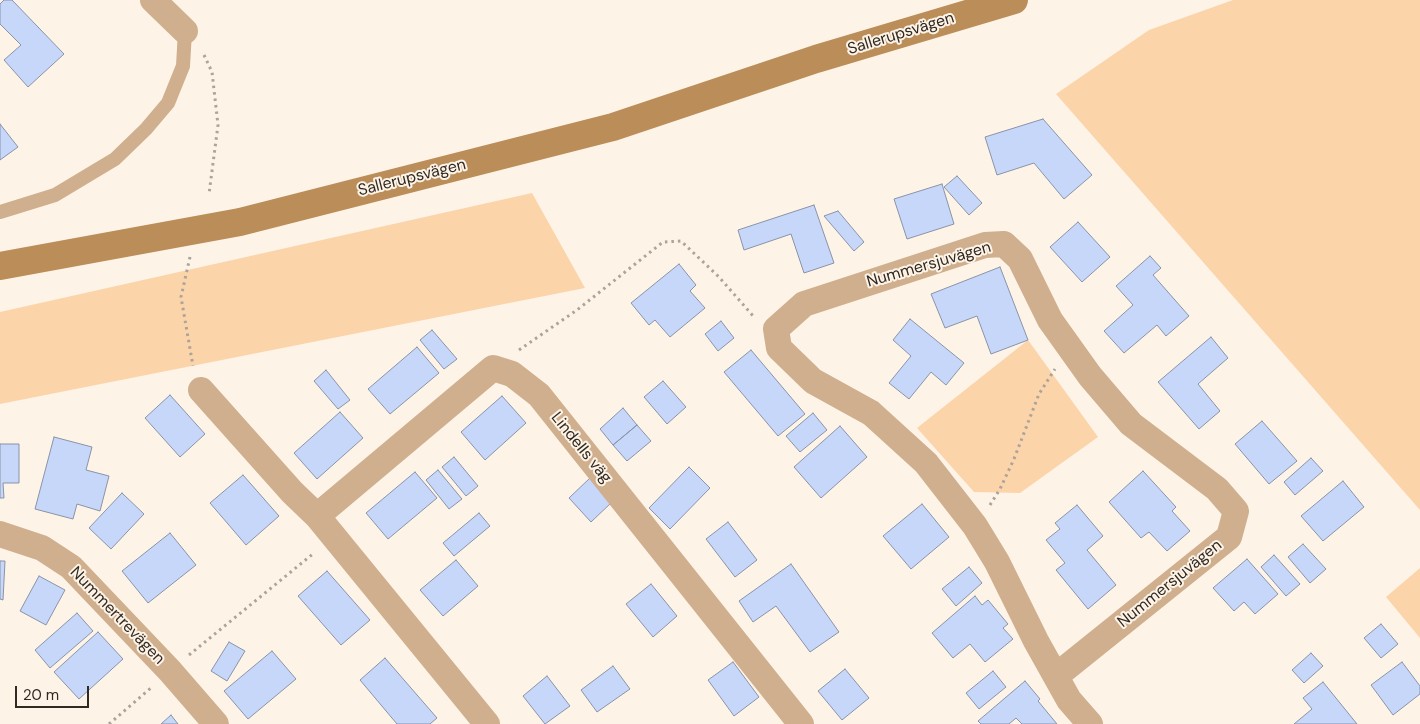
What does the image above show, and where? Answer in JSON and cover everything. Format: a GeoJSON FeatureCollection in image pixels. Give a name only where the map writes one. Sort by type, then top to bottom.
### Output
{"type":"FeatureCollection","features":[{"type":"Feature","properties":{"kind":"main road","name":"Sallerupsvägen"},"geometry":{"type":"LineString","coordinates":[[816,59],[957,0]]}},
{"type":"Feature","properties":{"kind":"main road","name":"Sallerupsvägen"},"geometry":{"type":"LineString","coordinates":[[0,266],[260,217],[613,127],[816,59],[1014,0]]}},
{"type":"Feature","properties":{"kind":"street"},"geometry":{"type":"LineString","coordinates":[[153,0],[185,30]]}},
{"type":"Feature","properties":{"kind":"street","name":"Nummersjuvägen"},"geometry":{"type":"LineString","coordinates":[[776,329],[804,304],[985,245],[1004,244],[1020,260],[1050,320],[1073,352],[1131,424],[1217,489],[1236,511],[1229,537],[1056,676]]}},
{"type":"Feature","properties":{"kind":"street"},"geometry":{"type":"LineString","coordinates":[[776,329],[779,348],[813,381],[871,413],[919,456],[975,526],[998,562],[1036,641],[1069,700],[1090,724]]}},
{"type":"Feature","properties":{"kind":"street"},"geometry":{"type":"LineString","coordinates":[[317,516],[494,368]]}},
{"type":"Feature","properties":{"kind":"street","name":"Lindells väg"},"geometry":{"type":"LineString","coordinates":[[494,368],[512,374],[539,395],[800,724]]}},
{"type":"Feature","properties":{"kind":"street"},"geometry":{"type":"LineString","coordinates":[[201,390],[292,492],[317,516],[332,538],[487,724]]}},
{"type":"Feature","properties":{"kind":"street","name":"Nummertrevägen"},"geometry":{"type":"LineString","coordinates":[[0,534],[42,548],[71,567],[170,671],[216,724]]}},
{"type":"Feature","properties":{"kind":"lane"},"geometry":{"type":"LineString","coordinates":[[0,212],[55,195],[115,159],[168,103],[183,66],[185,30]]}},
{"type":"Feature","properties":{"kind":"path"},"geometry":{"type":"LineString","coordinates":[[185,30],[200,46],[212,72],[218,125],[209,194]]}},
{"type":"Feature","properties":{"kind":"path"},"geometry":{"type":"LineString","coordinates":[[494,368],[578,310],[663,242],[681,241],[719,277],[756,320],[776,329]]}},
{"type":"Feature","properties":{"kind":"path"},"geometry":{"type":"LineString","coordinates":[[191,251],[183,280],[181,297],[191,359],[201,390]]}},
{"type":"Feature","properties":{"kind":"path"},"geometry":{"type":"LineString","coordinates":[[975,526],[1000,489],[1039,394],[1051,373],[1073,352]]}},
{"type":"Feature","properties":{"kind":"path"},"geometry":{"type":"LineString","coordinates":[[109,724],[170,671],[332,538]]}},
{"type":"Feature","properties":{"kind":"shaded area"},"geometry":{"type":"Polygon","coordinates":[[[1233,0],[1420,0],[1420,510],[1056,94],[1149,30],[1233,0]]]}},
{"type":"Feature","properties":{"kind":"shaded area"},"geometry":{"type":"Polygon","coordinates":[[[532,193],[585,288],[0,404],[0,312],[532,193]]]}},
{"type":"Feature","properties":{"kind":"shaded area"},"geometry":{"type":"Polygon","coordinates":[[[1028,340],[1098,437],[1020,493],[974,492],[917,428],[1028,340]]]}},
{"type":"Feature","properties":{"kind":"shaded area"},"geometry":{"type":"Polygon","coordinates":[[[1420,568],[1420,638],[1386,597],[1420,568]]]}},
{"type":"Feature","properties":{"kind":"building"},"geometry":{"type":"Polygon","coordinates":[[[4,0],[12,0],[64,54],[28,87],[4,60],[21,45],[0,24],[0,4],[4,0]]]}},
{"type":"Feature","properties":{"kind":"building"},"geometry":{"type":"Polygon","coordinates":[[[1043,119],[1092,175],[1064,199],[1034,163],[997,175],[985,137],[1043,119]]]}},
{"type":"Feature","properties":{"kind":"building"},"geometry":{"type":"Polygon","coordinates":[[[0,124],[18,147],[0,160],[0,124]]]}},
{"type":"Feature","properties":{"kind":"building"},"geometry":{"type":"Polygon","coordinates":[[[957,176],[982,203],[969,215],[944,187],[957,176]]]}},
{"type":"Feature","properties":{"kind":"building"},"geometry":{"type":"Polygon","coordinates":[[[942,184],[954,224],[907,239],[894,199],[942,184]]]}},
{"type":"Feature","properties":{"kind":"building"},"geometry":{"type":"Polygon","coordinates":[[[814,205],[834,263],[804,273],[791,234],[744,250],[738,230],[814,205]]]}},
{"type":"Feature","properties":{"kind":"building"},"geometry":{"type":"Polygon","coordinates":[[[838,211],[864,242],[854,251],[824,216],[838,211]]]}},
{"type":"Feature","properties":{"kind":"building"},"geometry":{"type":"Polygon","coordinates":[[[1078,222],[1110,257],[1082,282],[1050,247],[1078,222]]]}},
{"type":"Feature","properties":{"kind":"building"},"geometry":{"type":"Polygon","coordinates":[[[1150,256],[1161,268],[1153,275],[1189,316],[1166,336],[1157,325],[1124,353],[1104,331],[1133,305],[1116,286],[1150,256]]]}},
{"type":"Feature","properties":{"kind":"building"},"geometry":{"type":"Polygon","coordinates":[[[679,264],[696,285],[690,291],[705,308],[670,337],[655,320],[649,325],[631,303],[679,264]]]}},
{"type":"Feature","properties":{"kind":"building"},"geometry":{"type":"Polygon","coordinates":[[[1000,267],[1028,340],[991,354],[977,316],[945,328],[931,294],[1000,267]]]}},
{"type":"Feature","properties":{"kind":"building"},"geometry":{"type":"Polygon","coordinates":[[[910,319],[964,363],[946,385],[931,372],[909,399],[889,383],[911,356],[893,340],[910,319]]]}},
{"type":"Feature","properties":{"kind":"building"},"geometry":{"type":"Polygon","coordinates":[[[721,321],[734,338],[718,351],[705,334],[721,321]]]}},
{"type":"Feature","properties":{"kind":"building"},"geometry":{"type":"Polygon","coordinates":[[[432,330],[457,359],[444,369],[420,340],[432,330]]]}},
{"type":"Feature","properties":{"kind":"building"},"geometry":{"type":"Polygon","coordinates":[[[1211,337],[1228,358],[1198,384],[1220,411],[1199,429],[1158,382],[1211,337]]]}},
{"type":"Feature","properties":{"kind":"building"},"geometry":{"type":"Polygon","coordinates":[[[417,347],[439,373],[390,414],[368,389],[417,347]]]}},
{"type":"Feature","properties":{"kind":"building"},"geometry":{"type":"Polygon","coordinates":[[[751,350],[805,414],[778,436],[724,372],[751,350]]]}},
{"type":"Feature","properties":{"kind":"building"},"geometry":{"type":"Polygon","coordinates":[[[326,370],[350,400],[338,409],[314,381],[326,370]]]}},
{"type":"Feature","properties":{"kind":"building"},"geometry":{"type":"Polygon","coordinates":[[[663,381],[686,407],[667,424],[644,397],[663,381]]]}},
{"type":"Feature","properties":{"kind":"building"},"geometry":{"type":"Polygon","coordinates":[[[170,395],[205,434],[180,457],[145,418],[170,395]]]}},
{"type":"Feature","properties":{"kind":"building"},"geometry":{"type":"Polygon","coordinates":[[[502,396],[526,423],[485,460],[461,432],[502,396]]]}},
{"type":"Feature","properties":{"kind":"building"},"geometry":{"type":"Polygon","coordinates":[[[623,408],[637,425],[613,445],[600,429],[623,408]]]}},
{"type":"Feature","properties":{"kind":"building"},"geometry":{"type":"Polygon","coordinates":[[[340,412],[363,438],[317,479],[294,453],[340,412]]]}},
{"type":"Feature","properties":{"kind":"building"},"geometry":{"type":"Polygon","coordinates":[[[813,413],[827,430],[800,452],[786,436],[813,413]]]}},
{"type":"Feature","properties":{"kind":"building"},"geometry":{"type":"Polygon","coordinates":[[[1262,421],[1297,461],[1269,484],[1235,444],[1262,421]]]}},
{"type":"Feature","properties":{"kind":"building"},"geometry":{"type":"Polygon","coordinates":[[[637,425],[651,441],[627,461],[613,445],[637,425]]]}},
{"type":"Feature","properties":{"kind":"building"},"geometry":{"type":"Polygon","coordinates":[[[840,426],[867,457],[821,498],[794,467],[840,426]]]}},
{"type":"Feature","properties":{"kind":"building"},"geometry":{"type":"Polygon","coordinates":[[[54,437],[92,447],[86,470],[109,476],[100,511],[77,504],[73,519],[35,509],[54,437]]]}},
{"type":"Feature","properties":{"kind":"building"},"geometry":{"type":"Polygon","coordinates":[[[0,444],[19,444],[19,483],[3,483],[4,498],[0,498],[0,444]]]}},
{"type":"Feature","properties":{"kind":"building"},"geometry":{"type":"Polygon","coordinates":[[[454,457],[478,486],[466,496],[442,467],[454,457]]]}},
{"type":"Feature","properties":{"kind":"building"},"geometry":{"type":"Polygon","coordinates":[[[1311,458],[1323,471],[1295,495],[1284,482],[1311,458]]]}},
{"type":"Feature","properties":{"kind":"building"},"geometry":{"type":"Polygon","coordinates":[[[689,467],[710,488],[670,529],[649,508],[689,467]]]}},
{"type":"Feature","properties":{"kind":"building"},"geometry":{"type":"Polygon","coordinates":[[[438,470],[462,499],[449,509],[426,480],[438,470]]]}},
{"type":"Feature","properties":{"kind":"building"},"geometry":{"type":"Polygon","coordinates":[[[1143,471],[1176,507],[1172,511],[1190,531],[1167,551],[1149,532],[1141,538],[1109,502],[1143,471]]]}},
{"type":"Feature","properties":{"kind":"building"},"geometry":{"type":"Polygon","coordinates":[[[415,472],[437,498],[388,539],[366,513],[415,472]]]}},
{"type":"Feature","properties":{"kind":"building"},"geometry":{"type":"Polygon","coordinates":[[[243,475],[279,516],[246,545],[210,503],[243,475]]]}},
{"type":"Feature","properties":{"kind":"building"},"geometry":{"type":"Polygon","coordinates":[[[590,478],[612,502],[591,522],[569,498],[590,478]]]}},
{"type":"Feature","properties":{"kind":"building"},"geometry":{"type":"Polygon","coordinates":[[[1343,481],[1364,507],[1323,541],[1301,516],[1343,481]]]}},
{"type":"Feature","properties":{"kind":"building"},"geometry":{"type":"Polygon","coordinates":[[[122,493],[144,514],[111,549],[89,528],[122,493]]]}},
{"type":"Feature","properties":{"kind":"building"},"geometry":{"type":"Polygon","coordinates":[[[922,504],[949,537],[911,569],[883,536],[922,504]]]}},
{"type":"Feature","properties":{"kind":"building"},"geometry":{"type":"Polygon","coordinates":[[[1077,505],[1103,536],[1087,550],[1116,585],[1088,609],[1056,570],[1065,563],[1046,540],[1060,529],[1055,523],[1077,505]]]}},
{"type":"Feature","properties":{"kind":"building"},"geometry":{"type":"Polygon","coordinates":[[[479,513],[490,526],[454,556],[443,543],[479,513]]]}},
{"type":"Feature","properties":{"kind":"building"},"geometry":{"type":"Polygon","coordinates":[[[728,522],[757,560],[735,577],[706,539],[728,522]]]}},
{"type":"Feature","properties":{"kind":"building"},"geometry":{"type":"Polygon","coordinates":[[[170,533],[196,565],[148,603],[122,571],[170,533]]]}},
{"type":"Feature","properties":{"kind":"building"},"geometry":{"type":"Polygon","coordinates":[[[1303,544],[1326,569],[1310,583],[1288,557],[1303,544]]]}},
{"type":"Feature","properties":{"kind":"building"},"geometry":{"type":"Polygon","coordinates":[[[1274,555],[1300,584],[1286,596],[1261,567],[1274,555]]]}},
{"type":"Feature","properties":{"kind":"building"},"geometry":{"type":"Polygon","coordinates":[[[1247,559],[1278,594],[1255,614],[1244,602],[1234,611],[1213,588],[1247,559]]]}},
{"type":"Feature","properties":{"kind":"building"},"geometry":{"type":"Polygon","coordinates":[[[456,560],[478,586],[443,616],[420,590],[456,560]]]}},
{"type":"Feature","properties":{"kind":"building"},"geometry":{"type":"Polygon","coordinates":[[[0,561],[5,561],[3,600],[0,599],[0,561]]]}},
{"type":"Feature","properties":{"kind":"building"},"geometry":{"type":"Polygon","coordinates":[[[791,564],[839,632],[810,652],[776,606],[753,622],[739,601],[791,564]]]}},
{"type":"Feature","properties":{"kind":"building"},"geometry":{"type":"Polygon","coordinates":[[[969,567],[982,583],[956,606],[942,589],[969,567]]]}},
{"type":"Feature","properties":{"kind":"building"},"geometry":{"type":"Polygon","coordinates":[[[327,571],[370,620],[341,645],[298,596],[327,571]]]}},
{"type":"Feature","properties":{"kind":"building"},"geometry":{"type":"Polygon","coordinates":[[[39,576],[65,590],[46,625],[20,611],[39,576]]]}},
{"type":"Feature","properties":{"kind":"building"},"geometry":{"type":"Polygon","coordinates":[[[651,584],[677,616],[653,637],[626,604],[651,584]]]}},
{"type":"Feature","properties":{"kind":"building"},"geometry":{"type":"Polygon","coordinates":[[[975,596],[982,605],[988,600],[1008,624],[1003,628],[1013,639],[985,662],[970,644],[953,658],[932,633],[975,596]]]}},
{"type":"Feature","properties":{"kind":"building"},"geometry":{"type":"Polygon","coordinates":[[[77,613],[93,631],[50,668],[35,650],[77,613]]]}},
{"type":"Feature","properties":{"kind":"building"},"geometry":{"type":"Polygon","coordinates":[[[1381,624],[1398,644],[1381,658],[1364,638],[1381,624]]]}},
{"type":"Feature","properties":{"kind":"building"},"geometry":{"type":"Polygon","coordinates":[[[98,632],[123,659],[79,699],[54,672],[98,632]]]}},
{"type":"Feature","properties":{"kind":"building"},"geometry":{"type":"Polygon","coordinates":[[[229,642],[245,651],[227,681],[211,671],[229,642]]]}},
{"type":"Feature","properties":{"kind":"building"},"geometry":{"type":"Polygon","coordinates":[[[272,651],[296,679],[248,719],[224,691],[272,651]]]}},
{"type":"Feature","properties":{"kind":"building"},"geometry":{"type":"Polygon","coordinates":[[[1311,653],[1323,666],[1304,683],[1292,670],[1311,653]]]}},
{"type":"Feature","properties":{"kind":"building"},"geometry":{"type":"Polygon","coordinates":[[[385,658],[437,718],[430,724],[397,724],[360,680],[385,658]]]}},
{"type":"Feature","properties":{"kind":"building"},"geometry":{"type":"Polygon","coordinates":[[[733,662],[759,697],[734,716],[708,680],[733,662]]]}},
{"type":"Feature","properties":{"kind":"building"},"geometry":{"type":"Polygon","coordinates":[[[1402,662],[1420,686],[1420,694],[1393,715],[1371,685],[1402,662]]]}},
{"type":"Feature","properties":{"kind":"building"},"geometry":{"type":"Polygon","coordinates":[[[613,666],[630,689],[597,712],[581,690],[613,666]]]}},
{"type":"Feature","properties":{"kind":"building"},"geometry":{"type":"Polygon","coordinates":[[[845,669],[869,698],[842,720],[818,691],[845,669]]]}},
{"type":"Feature","properties":{"kind":"building"},"geometry":{"type":"Polygon","coordinates":[[[993,671],[1006,687],[979,709],[966,693],[993,671]]]}},
{"type":"Feature","properties":{"kind":"building"},"geometry":{"type":"Polygon","coordinates":[[[547,676],[570,706],[545,724],[523,696],[547,676]]]}},
{"type":"Feature","properties":{"kind":"building"},"geometry":{"type":"Polygon","coordinates":[[[1025,681],[1040,699],[1038,701],[1057,724],[1022,724],[1016,718],[1009,724],[981,724],[978,721],[1025,681]]]}},
{"type":"Feature","properties":{"kind":"building"},"geometry":{"type":"Polygon","coordinates":[[[1323,682],[1357,724],[1294,724],[1312,709],[1303,698],[1323,682]]]}},
{"type":"Feature","properties":{"kind":"building"},"geometry":{"type":"Polygon","coordinates":[[[171,715],[178,724],[161,724],[171,715]]]}}]}
